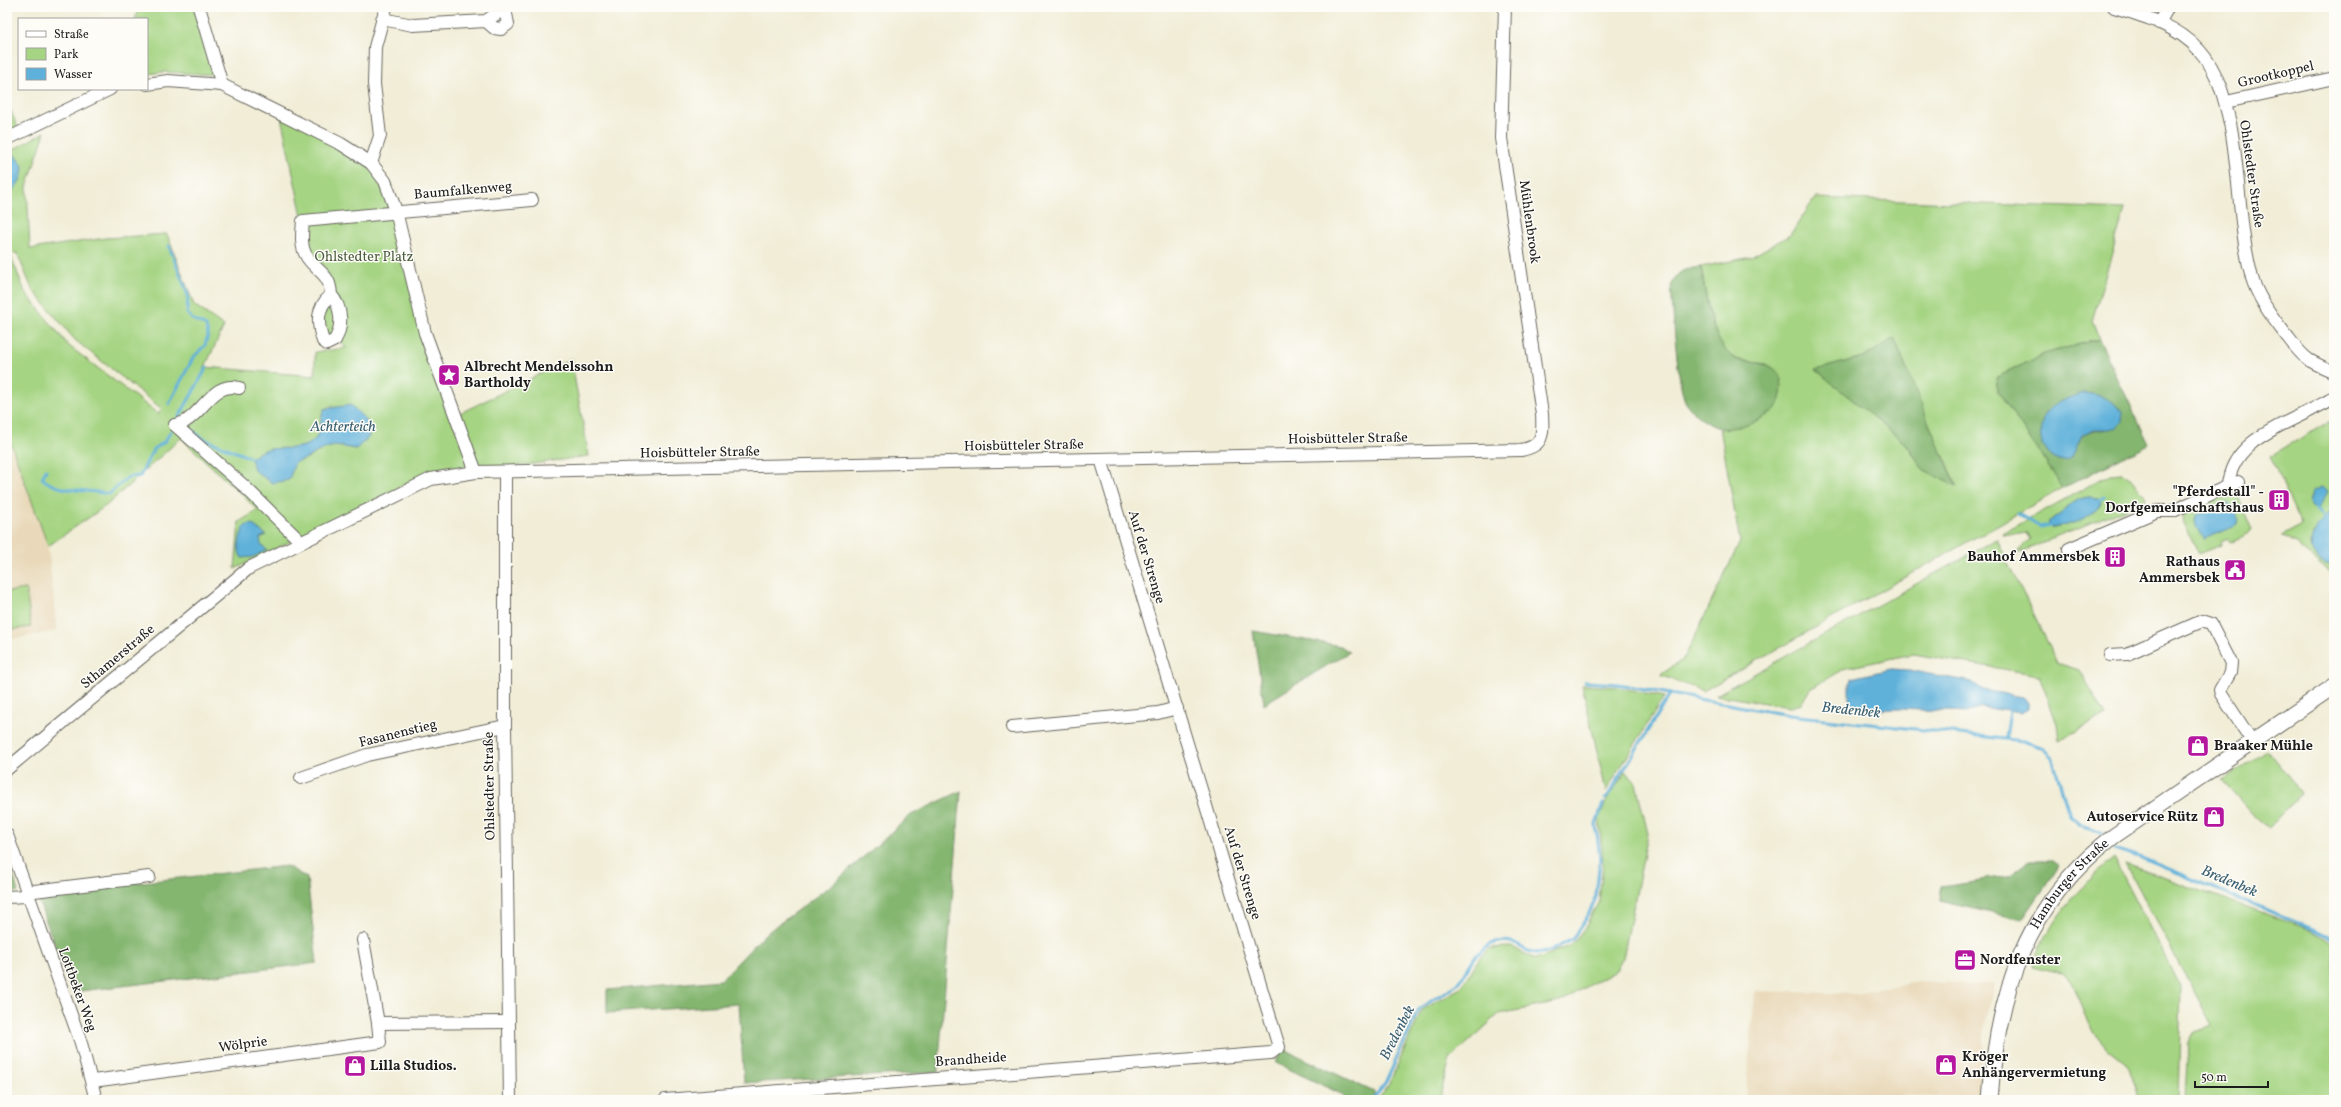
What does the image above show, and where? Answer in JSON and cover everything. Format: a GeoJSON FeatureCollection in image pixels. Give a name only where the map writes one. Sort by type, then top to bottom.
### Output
{"type":"FeatureCollection","features":[{"type":"Feature","properties":{"kind":"main road","name":"Hamburger Straße"},"geometry":{"type":"LineString","coordinates":[[1990,1100],[2001,1015],[2019,957],[2036,924],[2058,892],[2082,864],[2114,836],[2334,686]]}},
{"type":"Feature","properties":{"kind":"street"},"geometry":{"type":"LineString","coordinates":[[199,7],[222,85]]}},
{"type":"Feature","properties":{"kind":"street"},"geometry":{"type":"LineString","coordinates":[[371,163],[380,136],[374,84],[375,47],[386,7]]}},
{"type":"Feature","properties":{"kind":"street","name":"Mühlenbrook"},"geometry":{"type":"LineString","coordinates":[[1506,7],[1501,138],[1542,414],[1540,441]]}},
{"type":"Feature","properties":{"kind":"street","name":"Ohlstedter Straße"},"geometry":{"type":"LineString","coordinates":[[2114,7],[2159,23],[2178,33],[2200,51],[2218,81],[2226,102],[2234,147],[2245,241],[2253,280],[2277,323],[2297,348],[2309,360],[2334,372]]}},
{"type":"Feature","properties":{"kind":"street"},"geometry":{"type":"LineString","coordinates":[[2159,23],[2168,7]]}},
{"type":"Feature","properties":{"kind":"street"},"geometry":{"type":"LineString","coordinates":[[382,19],[413,25],[486,21]]}},
{"type":"Feature","properties":{"kind":"street","name":"Grootkoppel"},"geometry":{"type":"LineString","coordinates":[[2226,102],[2334,78]]}},
{"type":"Feature","properties":{"kind":"street"},"geometry":{"type":"LineString","coordinates":[[148,84],[168,81],[222,85],[280,112],[341,144],[371,163],[385,181],[396,211],[425,332],[476,472]]}},
{"type":"Feature","properties":{"kind":"street"},"geometry":{"type":"LineString","coordinates":[[7,139],[108,90]]}},
{"type":"Feature","properties":{"kind":"street","name":"Baumfalkenweg"},"geometry":{"type":"LineString","coordinates":[[396,211],[532,200]]}},
{"type":"Feature","properties":{"kind":"street"},"geometry":{"type":"LineString","coordinates":[[331,295],[328,279],[307,257],[304,250],[302,221],[396,211]]}},
{"type":"Feature","properties":{"kind":"street"},"geometry":{"type":"LineString","coordinates":[[239,388],[232,386],[222,389],[186,421],[175,425],[244,486],[300,542],[431,479],[476,472],[506,472]]}},
{"type":"Feature","properties":{"kind":"street"},"geometry":{"type":"LineString","coordinates":[[2069,548],[2157,511],[2173,511],[2233,484],[2228,474],[2251,442],[2334,397]]}},
{"type":"Feature","properties":{"kind":"street","name":"Hoisbütteler Straße"},"geometry":{"type":"LineString","coordinates":[[506,472],[1521,450],[1532,447],[1540,441]]}},
{"type":"Feature","properties":{"kind":"street","name":"Auf der Strenge"},"geometry":{"type":"LineString","coordinates":[[1100,459],[1279,1047]]}},
{"type":"Feature","properties":{"kind":"street","name":"Ohlstedter Straße"},"geometry":{"type":"LineString","coordinates":[[506,472],[504,726],[510,1100]]}},
{"type":"Feature","properties":{"kind":"street","name":"Sthamerstraße"},"geometry":{"type":"LineString","coordinates":[[7,769],[249,568],[300,542]]}},
{"type":"Feature","properties":{"kind":"street"},"geometry":{"type":"LineString","coordinates":[[2110,655],[2127,654],[2202,621],[2211,624],[2231,663],[2230,673],[2220,690],[2252,742]]}},
{"type":"Feature","properties":{"kind":"street"},"geometry":{"type":"LineString","coordinates":[[1012,727],[1158,713],[1177,708]]}},
{"type":"Feature","properties":{"kind":"street","name":"Fasanenstieg"},"geometry":{"type":"LineString","coordinates":[[301,778],[367,756],[504,726]]}},
{"type":"Feature","properties":{"kind":"street","name":"Lottbeker Weg"},"geometry":{"type":"LineString","coordinates":[[7,835],[26,894],[93,1081],[96,1100]]}},
{"type":"Feature","properties":{"kind":"street"},"geometry":{"type":"LineString","coordinates":[[7,897],[149,877]]}},
{"type":"Feature","properties":{"kind":"street","name":"Wölprie"},"geometry":{"type":"LineString","coordinates":[[93,1081],[380,1042],[363,940]]}},
{"type":"Feature","properties":{"kind":"street"},"geometry":{"type":"LineString","coordinates":[[378,1023],[508,1022]]}},
{"type":"Feature","properties":{"kind":"street","name":"Brandheide"},"geometry":{"type":"LineString","coordinates":[[664,1100],[764,1096],[1271,1053],[1279,1047]]}},
{"type":"Feature","properties":{"kind":"shaded area"},"geometry":{"type":"Polygon","coordinates":[[[7,433],[48,546],[57,631],[7,640],[7,433]]]}},
{"type":"Feature","properties":{"kind":"shaded area"},"geometry":{"type":"Polygon","coordinates":[[[1912,982],[1994,984],[1985,1026],[1978,1100],[1902,1095],[1902,1100],[1745,1100],[1755,991],[1856,994],[1912,982]]]}},
{"type":"Feature","properties":{"kind":"green space"},"geometry":{"type":"Polygon","coordinates":[[[139,7],[199,7],[219,75],[165,72],[148,74],[148,18],[135,18],[139,7]]]}},
{"type":"Feature","properties":{"kind":"green space"},"geometry":{"type":"Polygon","coordinates":[[[7,102],[20,133],[7,139],[7,102]]]}},
{"type":"Feature","properties":{"kind":"green space","name":"Ohlstedter Platz"},"geometry":{"type":"Polygon","coordinates":[[[280,112],[341,144],[385,181],[425,332],[456,415],[571,359],[589,456],[476,472],[428,473],[235,569],[239,522],[258,510],[181,438],[107,505],[48,546],[7,433],[7,153],[45,132],[27,187],[30,249],[106,238],[167,234],[194,305],[224,326],[205,367],[315,376],[315,352],[346,348],[337,337],[330,344],[318,318],[331,295],[307,257],[303,221],[280,112]],[[17,253],[10,254],[25,292],[69,346],[158,414],[162,409],[75,340],[32,289],[17,253]],[[332,406],[324,409],[317,436],[313,441],[302,447],[270,449],[294,462],[333,446],[356,449],[332,406]]]}},
{"type":"Feature","properties":{"kind":"green space"},"geometry":{"type":"Polygon","coordinates":[[[1815,198],[2125,209],[2092,321],[2099,339],[2044,354],[1996,378],[1998,391],[2063,488],[1703,691],[1660,675],[1684,659],[1740,542],[1720,428],[1740,427],[1766,364],[1736,359],[1725,351],[1719,342],[1710,316],[1701,267],[1751,257],[1790,235],[1815,198]],[[1894,339],[1866,356],[1817,370],[1908,446],[1924,471],[1957,485],[1929,424],[1894,339]]]}},
{"type":"Feature","properties":{"kind":"green space"},"geometry":{"type":"Polygon","coordinates":[[[1701,267],[1713,326],[1724,347],[1731,356],[1736,359],[1772,367],[1781,379],[1781,394],[1776,408],[1758,420],[1734,428],[1720,428],[1711,425],[1692,411],[1686,403],[1680,381],[1671,286],[1673,281],[1682,271],[1701,267]]]}},
{"type":"Feature","properties":{"kind":"green space"},"geometry":{"type":"Polygon","coordinates":[[[1894,338],[1929,424],[1957,486],[1924,471],[1908,446],[1816,370],[1866,356],[1894,338]]]}},
{"type":"Feature","properties":{"kind":"green space"},"geometry":{"type":"Polygon","coordinates":[[[2099,339],[2149,444],[2063,488],[1998,391],[1996,378],[2044,354],[2099,339]],[[2072,397],[2056,406],[2046,419],[2043,435],[2046,452],[2076,445],[2081,437],[2088,432],[2105,430],[2072,397]]]}},
{"type":"Feature","properties":{"kind":"green space"},"geometry":{"type":"Polygon","coordinates":[[[2334,419],[2334,576],[2297,545],[2281,536],[2301,525],[2270,456],[2334,419]]]}},
{"type":"Feature","properties":{"kind":"green space"},"geometry":{"type":"Polygon","coordinates":[[[2122,473],[2133,480],[2146,497],[2145,500],[2014,555],[2031,539],[2027,532],[2003,536],[2002,534],[2110,474],[2122,473]],[[2089,497],[2079,499],[2047,523],[2053,528],[2076,522],[2101,502],[2098,498],[2089,497]]]}},
{"type":"Feature","properties":{"kind":"green space"},"geometry":{"type":"Polygon","coordinates":[[[2230,491],[2237,494],[2252,530],[2250,533],[2230,542],[2228,539],[2221,542],[2222,545],[2199,554],[2182,519],[2183,511],[2230,491]]]}},
{"type":"Feature","properties":{"kind":"green space"},"geometry":{"type":"Polygon","coordinates":[[[1997,539],[2057,663],[2079,670],[2106,716],[2059,740],[2057,724],[2039,675],[1913,654],[1846,668],[1810,689],[1801,704],[1790,707],[1716,695],[1997,539]]]}},
{"type":"Feature","properties":{"kind":"green space"},"geometry":{"type":"Polygon","coordinates":[[[26,589],[31,627],[9,630],[7,592],[26,589]]]}},
{"type":"Feature","properties":{"kind":"green space"},"geometry":{"type":"Polygon","coordinates":[[[1253,631],[1341,646],[1349,652],[1264,704],[1253,631]]]}},
{"type":"Feature","properties":{"kind":"green space"},"geometry":{"type":"Polygon","coordinates":[[[1582,685],[1618,687],[1664,697],[1606,791],[1582,685]]]}},
{"type":"Feature","properties":{"kind":"green space"},"geometry":{"type":"Polygon","coordinates":[[[2267,750],[2301,793],[2268,828],[2256,818],[2222,780],[2267,750]]]}},
{"type":"Feature","properties":{"kind":"green space"},"geometry":{"type":"Polygon","coordinates":[[[1626,771],[1636,783],[1648,834],[1623,958],[1616,970],[1560,1002],[1499,1014],[1450,1059],[1439,1100],[1382,1100],[1379,1097],[1388,1086],[1422,1010],[1462,987],[1480,957],[1491,948],[1511,947],[1536,959],[1569,946],[1584,930],[1599,901],[1603,865],[1599,818],[1607,800],[1626,771]]]}},
{"type":"Feature","properties":{"kind":"green space"},"geometry":{"type":"Polygon","coordinates":[[[961,791],[938,1072],[744,1083],[739,1004],[607,1013],[607,990],[721,980],[765,934],[833,884],[911,815],[961,791]]]}},
{"type":"Feature","properties":{"kind":"green space"},"geometry":{"type":"Polygon","coordinates":[[[7,852],[18,892],[7,893],[7,852]]]}},
{"type":"Feature","properties":{"kind":"green space"},"geometry":{"type":"Polygon","coordinates":[[[2114,858],[2181,988],[2178,1100],[2139,1100],[2127,1064],[2108,1049],[2093,1031],[2072,982],[2065,974],[2033,966],[2046,935],[2065,906],[2114,858]]]}},
{"type":"Feature","properties":{"kind":"green space"},"geometry":{"type":"Polygon","coordinates":[[[2030,860],[2053,860],[2060,865],[2022,920],[1940,901],[1941,886],[2008,876],[2030,860]]]}},
{"type":"Feature","properties":{"kind":"green space"},"geometry":{"type":"Polygon","coordinates":[[[2126,864],[2305,928],[2334,942],[2334,1100],[2185,1100],[2188,1042],[2194,1031],[2212,1025],[2126,864]]]}},
{"type":"Feature","properties":{"kind":"green space"},"geometry":{"type":"Polygon","coordinates":[[[287,866],[307,878],[317,963],[72,992],[36,894],[287,866]]]}},
{"type":"Feature","properties":{"kind":"green space"},"geometry":{"type":"Polygon","coordinates":[[[1282,1048],[1374,1092],[1374,1100],[1342,1100],[1343,1095],[1276,1063],[1282,1048]]]}},
{"type":"Feature","properties":{"kind":"water"},"geometry":{"type":"Polygon","coordinates":[[[7,153],[13,153],[23,166],[23,171],[19,182],[7,196],[7,153]]]}},
{"type":"Feature","properties":{"kind":"water"},"geometry":{"type":"Polygon","coordinates":[[[2082,393],[2100,396],[2110,401],[2123,412],[2122,421],[2115,429],[2093,429],[2082,435],[2073,455],[2067,460],[2056,460],[2049,456],[2042,445],[2041,431],[2044,418],[2050,408],[2054,405],[2082,393]]]}},
{"type":"Feature","properties":{"kind":"water","name":"Achterteich"},"geometry":{"type":"Polygon","coordinates":[[[351,405],[366,420],[369,437],[356,449],[333,446],[295,462],[289,480],[272,483],[254,470],[251,458],[262,451],[267,449],[302,447],[313,441],[317,436],[324,409],[351,405]]]}},
{"type":"Feature","properties":{"kind":"water"},"geometry":{"type":"Polygon","coordinates":[[[2322,487],[2327,492],[2320,506],[2312,507],[2309,503],[2312,491],[2322,487]]]}},
{"type":"Feature","properties":{"kind":"water"},"geometry":{"type":"Polygon","coordinates":[[[2089,497],[2098,498],[2101,502],[2093,514],[2087,518],[2053,528],[2047,523],[2079,499],[2089,497]]]}},
{"type":"Feature","properties":{"kind":"water"},"geometry":{"type":"Polygon","coordinates":[[[2226,502],[2231,505],[2238,518],[2237,525],[2204,539],[2195,523],[2196,516],[2226,502]]]}},
{"type":"Feature","properties":{"kind":"water"},"geometry":{"type":"Polygon","coordinates":[[[2334,510],[2334,565],[2329,565],[2317,558],[2311,545],[2314,531],[2323,519],[2334,510]]]}},
{"type":"Feature","properties":{"kind":"water"},"geometry":{"type":"Polygon","coordinates":[[[252,524],[266,535],[260,538],[261,544],[267,550],[253,557],[242,558],[239,550],[240,538],[244,526],[252,524]]]}},
{"type":"Feature","properties":{"kind":"water"},"geometry":{"type":"Polygon","coordinates":[[[1891,669],[1909,670],[1972,682],[1983,690],[2022,697],[2028,702],[2028,709],[2021,713],[1981,707],[1970,712],[1898,709],[1867,710],[1854,706],[1849,701],[1849,684],[1851,678],[1891,669]]]}},
{"type":"Feature","properties":{"kind":"waterway"},"geometry":{"type":"LineString","coordinates":[[169,246],[188,295],[187,313],[192,319],[206,326],[208,335],[205,345],[193,358],[169,404]]}},
{"type":"Feature","properties":{"kind":"waterway"},"geometry":{"type":"LineString","coordinates":[[178,419],[207,367]]}},
{"type":"Feature","properties":{"kind":"waterway"},"geometry":{"type":"LineString","coordinates":[[187,427],[204,439],[251,458]]}},
{"type":"Feature","properties":{"kind":"waterway"},"geometry":{"type":"LineString","coordinates":[[46,470],[42,478],[48,483],[74,490],[109,494],[128,477],[140,476],[153,450],[165,441],[171,431]]}},
{"type":"Feature","properties":{"kind":"waterway"},"geometry":{"type":"LineString","coordinates":[[2099,500],[2104,497]]}},
{"type":"Feature","properties":{"kind":"waterway"},"geometry":{"type":"LineString","coordinates":[[2316,507],[2324,517]]}},
{"type":"Feature","properties":{"kind":"waterway"},"geometry":{"type":"LineString","coordinates":[[2018,514],[2040,527],[2050,525]]}},
{"type":"Feature","properties":{"kind":"waterway"},"geometry":{"type":"LineString","coordinates":[[1585,682],[1618,684],[1670,694]]}},
{"type":"Feature","properties":{"kind":"waterway","name":"Bredenbek"},"geometry":{"type":"LineString","coordinates":[[1606,799],[1670,694],[1789,715],[2023,741],[2041,747],[2052,757],[2070,816],[2081,825],[2101,832]]}},
{"type":"Feature","properties":{"kind":"waterway"},"geometry":{"type":"LineString","coordinates":[[2006,738],[2010,712]]}},
{"type":"Feature","properties":{"kind":"waterway","name":"Bredenbek"},"geometry":{"type":"LineString","coordinates":[[1372,1100],[1385,1084],[1419,1009],[1459,983],[1474,958],[1490,944],[1504,941],[1511,942],[1528,951],[1536,953],[1553,950],[1572,939],[1588,916],[1596,896],[1600,860],[1596,824],[1603,803]]}},
{"type":"Feature","properties":{"kind":"waterway","name":"Bredenbek"},"geometry":{"type":"LineString","coordinates":[[2114,849],[2139,857],[2334,938]]}},
{"type":"Feature","properties":{"kind":"place","name":"Albrecht Mendelssohn Bartholdy"},"geometry":{"type":"Point","coordinates":[449,375]}},
{"type":"Feature","properties":{"kind":"place","name":"\"Pferdestall\" - Dorfgemeinschaftshaus"},"geometry":{"type":"Point","coordinates":[2279,500]}},
{"type":"Feature","properties":{"kind":"place","name":"Bauhof Ammersbek"},"geometry":{"type":"Point","coordinates":[2115,557]}},
{"type":"Feature","properties":{"kind":"place","name":"Rathaus Ammersbek"},"geometry":{"type":"Point","coordinates":[2235,570]}},
{"type":"Feature","properties":{"kind":"place","name":"Braaker Mühle"},"geometry":{"type":"Point","coordinates":[2198,746]}},
{"type":"Feature","properties":{"kind":"place","name":"Autoservice Rütz"},"geometry":{"type":"Point","coordinates":[2214,817]}},
{"type":"Feature","properties":{"kind":"place","name":"Nordfenster"},"geometry":{"type":"Point","coordinates":[1965,960]}},
{"type":"Feature","properties":{"kind":"place","name":"Kröger Anhängervermietung"},"geometry":{"type":"Point","coordinates":[1946,1065]}},
{"type":"Feature","properties":{"kind":"place","name":"Lilla Studios."},"geometry":{"type":"Point","coordinates":[355,1066]}}]}
